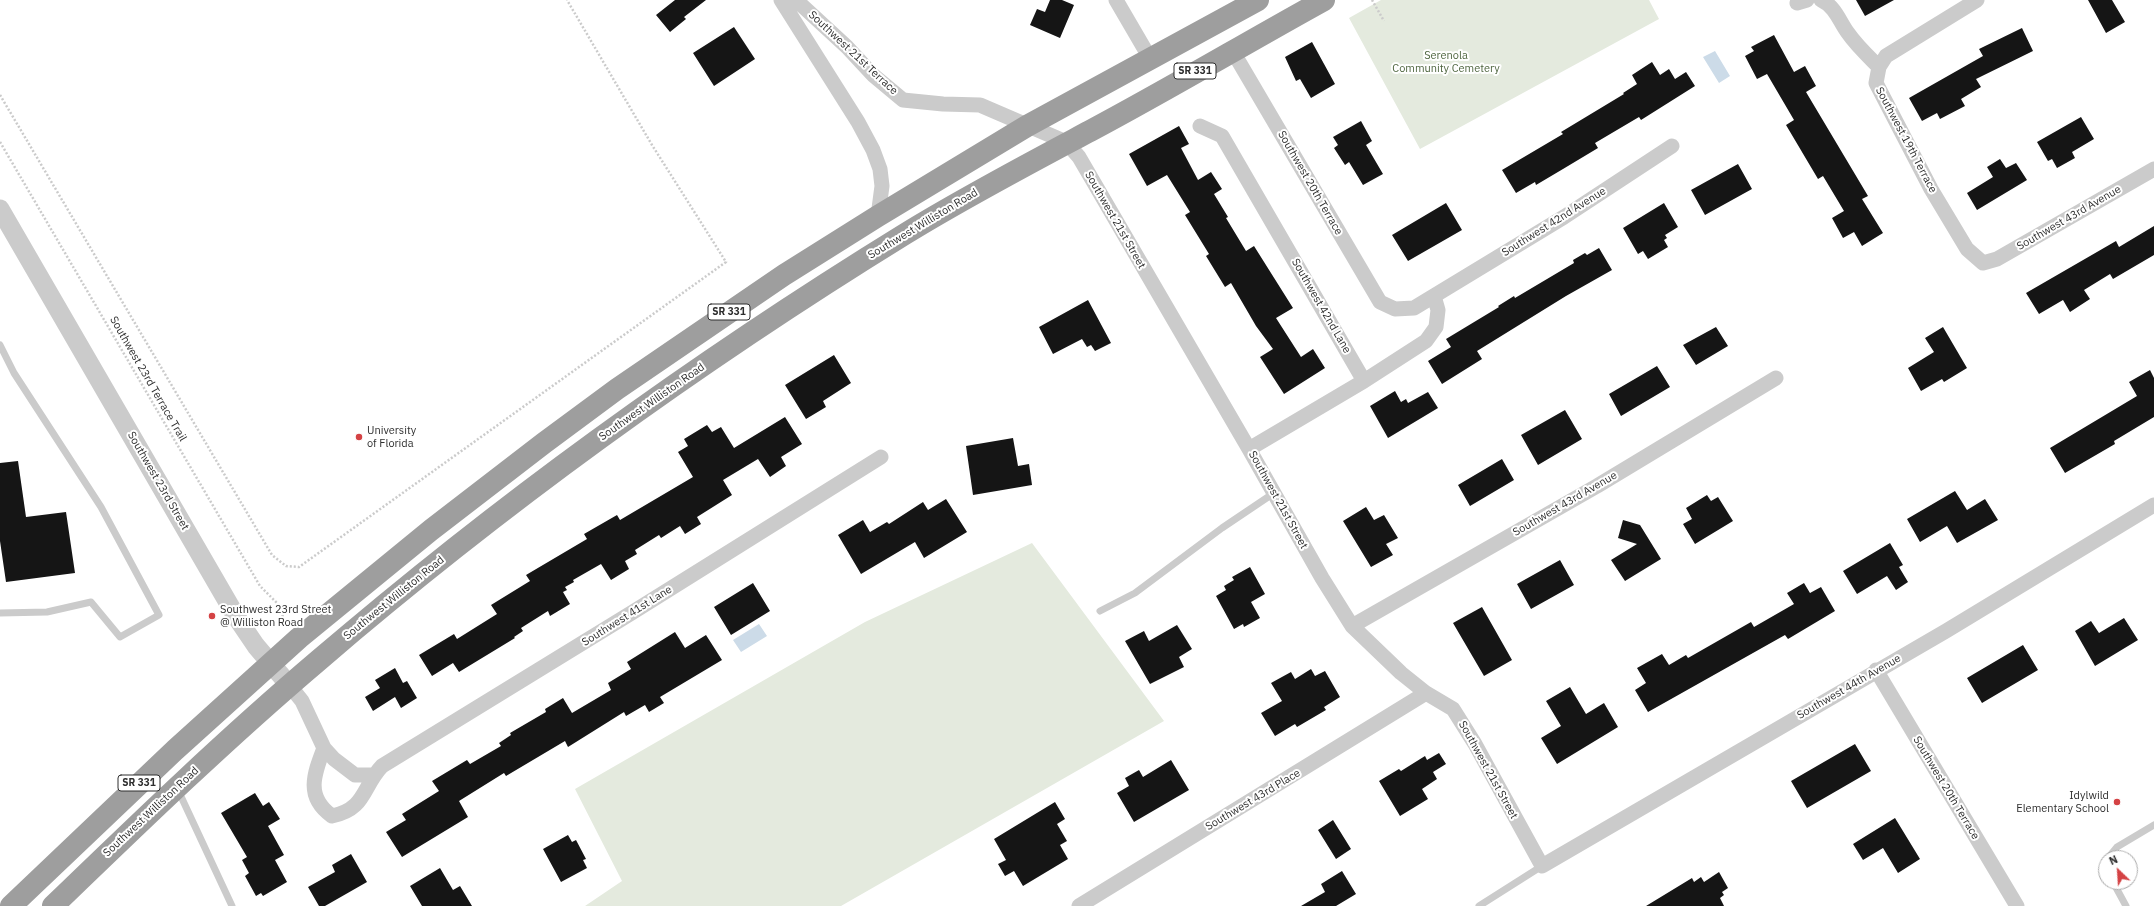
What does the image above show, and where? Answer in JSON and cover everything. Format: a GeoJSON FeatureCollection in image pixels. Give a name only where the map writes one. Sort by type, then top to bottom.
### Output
{"type":"FeatureCollection","features":[{"type":"Feature","properties":{"kind":"highway","name":"SR 331"},"geometry":{"type":"LineString","coordinates":[[11,906],[163,761],[271,663],[426,535],[544,443],[724,315],[878,216],[1027,126],[1151,60],[1258,0]]}},
{"type":"Feature","properties":{"kind":"highway","name":"Southwest Williston Road"},"geometry":{"type":"LineString","coordinates":[[56,905],[177,788],[290,686],[431,568],[501,512],[635,413],[752,333],[905,234],[973,193],[1324,0]]}},
{"type":"Feature","properties":{"kind":"street","name":"Southwest 21st Terrace"},"geometry":{"type":"LineString","coordinates":[[781,0],[858,122],[873,150],[880,169],[882,186],[878,216]]}},
{"type":"Feature","properties":{"kind":"street","name":"Southwest 21st Terrace"},"geometry":{"type":"LineString","coordinates":[[796,0],[847,47],[873,75],[903,100],[943,104],[980,105],[1004,114],[1027,126]]}},
{"type":"Feature","properties":{"kind":"street"},"geometry":{"type":"LineString","coordinates":[[1116,0],[1151,60]]}},
{"type":"Feature","properties":{"kind":"street"},"geometry":{"type":"LineString","coordinates":[[1821,0],[1827,3],[1839,16],[1847,32],[1861,50],[1879,67],[1886,56],[1977,0]]}},
{"type":"Feature","properties":{"kind":"street","name":"Southwest 20th Terrace"},"geometry":{"type":"LineString","coordinates":[[1232,50],[1380,302],[1395,309]]}},
{"type":"Feature","properties":{"kind":"street","name":"Southwest 19th Terrace"},"geometry":{"type":"LineString","coordinates":[[1879,67],[1876,83],[1931,189],[1967,249],[1983,263]]}},
{"type":"Feature","properties":{"kind":"street","name":"Southwest 21st Street"},"geometry":{"type":"LineString","coordinates":[[1027,126],[1066,142],[1079,157],[1352,626],[1390,663],[1426,693],[1453,709],[1475,744],[1542,866]]}},
{"type":"Feature","properties":{"kind":"street","name":"Southwest 42nd Lane"},"geometry":{"type":"LineString","coordinates":[[1200,126],[1222,136],[1364,381]]}},
{"type":"Feature","properties":{"kind":"street","name":"Southwest 42nd Avenue"},"geometry":{"type":"LineString","coordinates":[[1395,309],[1414,308],[1564,217],[1672,146]]}},
{"type":"Feature","properties":{"kind":"street","name":"Southwest 43rd Avenue"},"geometry":{"type":"LineString","coordinates":[[1983,263],[1998,259],[2154,169]]}},
{"type":"Feature","properties":{"kind":"street","name":"Southwest 23rd Street"},"geometry":{"type":"LineString","coordinates":[[2,216],[237,618],[302,701],[324,748],[334,759],[355,775],[374,775]]}},
{"type":"Feature","properties":{"kind":"street"},"geometry":{"type":"LineString","coordinates":[[1249,449],[1364,381],[1426,341],[1436,327],[1438,310],[1434,296]]}},
{"type":"Feature","properties":{"kind":"street","name":"Southwest 43rd Avenue"},"geometry":{"type":"LineString","coordinates":[[1352,626],[1597,486],[1776,378]]}},
{"type":"Feature","properties":{"kind":"street","name":"Southwest 41st Lane"},"geometry":{"type":"LineString","coordinates":[[374,775],[382,766],[633,612],[881,457]]}},
{"type":"Feature","properties":{"kind":"street","name":"Southwest 44th Avenue"},"geometry":{"type":"LineString","coordinates":[[1542,866],[2154,505]]}},
{"type":"Feature","properties":{"kind":"street","name":"Southwest 20th Terrace"},"geometry":{"type":"LineString","coordinates":[[1876,670],[2016,906]]}},
{"type":"Feature","properties":{"kind":"street","name":"Southwest 43rd Place"},"geometry":{"type":"LineString","coordinates":[[1079,906],[1426,693]]}},
{"type":"Feature","properties":{"kind":"street"},"geometry":{"type":"LineString","coordinates":[[324,748],[313,782],[315,795],[322,809],[332,816],[345,813],[358,804],[374,775]]}},
{"type":"Feature","properties":{"kind":"lane"},"geometry":{"type":"LineString","coordinates":[[0,345],[18,379],[101,506],[160,615],[120,637],[91,602],[47,612],[0,614]]}},
{"type":"Feature","properties":{"kind":"lane"},"geometry":{"type":"LineString","coordinates":[[1100,610],[1135,593],[1222,528],[1274,493]]}},
{"type":"Feature","properties":{"kind":"lane"},"geometry":{"type":"LineString","coordinates":[[177,788],[232,906]]}},
{"type":"Feature","properties":{"kind":"lane"},"geometry":{"type":"LineString","coordinates":[[2115,850],[2117,847],[2154,825]]}},
{"type":"Feature","properties":{"kind":"lane"},"geometry":{"type":"LineString","coordinates":[[1479,906],[1542,866]]}},
{"type":"Feature","properties":{"kind":"lane"},"geometry":{"type":"LineString","coordinates":[[2117,890],[2126,906]]}},
{"type":"Feature","properties":{"kind":"path"},"geometry":{"type":"LineString","coordinates":[[0,95],[272,555],[286,566],[299,566],[726,262],[652,145],[567,0]]}},
{"type":"Feature","properties":{"kind":"path"},"geometry":{"type":"LineString","coordinates":[[1372,0],[1384,21]]}},
{"type":"Feature","properties":{"kind":"path","name":"Southwest 23rd Terrace Trail"},"geometry":{"type":"LineString","coordinates":[[0,142],[260,586],[280,606],[284,621]]}},
{"type":"Feature","properties":{"kind":"green space","name":"Serenola Community Cemetery"},"geometry":{"type":"Polygon","coordinates":[[[1381,0],[1649,0],[1659,19],[1420,149],[1349,18],[1381,0]]]}},
{"type":"Feature","properties":{"kind":"green space"},"geometry":{"type":"Polygon","coordinates":[[[1032,543],[1164,721],[841,906],[585,906],[622,881],[575,789],[865,622],[1032,543]]]}},
{"type":"Feature","properties":{"kind":"water"},"geometry":{"type":"Polygon","coordinates":[[[1715,51],[1730,76],[1719,83],[1703,57],[1715,51]]]}},
{"type":"Feature","properties":{"kind":"water"},"geometry":{"type":"Polygon","coordinates":[[[759,624],[767,636],[741,652],[733,640],[759,624]]]}},
{"type":"Feature","properties":{"kind":"building"},"geometry":{"type":"Polygon","coordinates":[[[675,0],[706,0],[684,17],[686,19],[670,32],[656,15],[675,0]]]}},
{"type":"Feature","properties":{"kind":"building"},"geometry":{"type":"Polygon","coordinates":[[[1050,0],[1062,0],[1074,5],[1060,38],[1030,25],[1037,9],[1045,12],[1050,0]]]}},
{"type":"Feature","properties":{"kind":"building"},"geometry":{"type":"Polygon","coordinates":[[[1856,0],[1894,0],[1865,16],[1856,0]]]}},
{"type":"Feature","properties":{"kind":"building"},"geometry":{"type":"Polygon","coordinates":[[[2088,0],[2112,0],[2125,22],[2106,33],[2088,0]]]}},
{"type":"Feature","properties":{"kind":"building"},"geometry":{"type":"Polygon","coordinates":[[[734,27],[755,59],[714,86],[693,53],[734,27]]]}},
{"type":"Feature","properties":{"kind":"building"},"geometry":{"type":"Polygon","coordinates":[[[2022,28],[2033,51],[1976,79],[1981,87],[1961,99],[1965,106],[1940,119],[1937,113],[1922,121],[1909,98],[1983,56],[1979,49],[2022,28]]]}},
{"type":"Feature","properties":{"kind":"building"},"geometry":{"type":"Polygon","coordinates":[[[1774,35],[1794,72],[1805,66],[1816,86],[1806,92],[1868,196],[1862,199],[1883,233],[1862,246],[1854,232],[1843,238],[1832,218],[1844,211],[1823,176],[1818,179],[1786,125],[1794,120],[1767,74],[1757,79],[1745,56],[1754,51],[1751,47],[1774,35]]]}},
{"type":"Feature","properties":{"kind":"building"},"geometry":{"type":"Polygon","coordinates":[[[1312,42],[1335,84],[1311,98],[1300,79],[1296,81],[1285,57],[1312,42]]]}},
{"type":"Feature","properties":{"kind":"building"},"geometry":{"type":"Polygon","coordinates":[[[1652,62],[1660,75],[1669,69],[1675,79],[1686,72],[1695,86],[1641,120],[1639,117],[1595,143],[1598,148],[1563,169],[1536,185],[1535,182],[1516,193],[1502,170],[1563,134],[1561,132],[1624,94],[1623,93],[1637,84],[1632,75],[1652,62]]]}},
{"type":"Feature","properties":{"kind":"building"},"geometry":{"type":"Polygon","coordinates":[[[2081,117],[2094,139],[2072,152],[2075,158],[2057,168],[2052,159],[2048,161],[2037,142],[2081,117]]]}},
{"type":"Feature","properties":{"kind":"building"},"geometry":{"type":"Polygon","coordinates":[[[1361,121],[1372,141],[1366,145],[1383,174],[1363,185],[1349,162],[1345,165],[1334,148],[1338,145],[1333,137],[1361,121]]]}},
{"type":"Feature","properties":{"kind":"building"},"geometry":{"type":"Polygon","coordinates":[[[1179,126],[1189,144],[1181,148],[1198,180],[1211,172],[1222,189],[1214,194],[1228,217],[1226,218],[1246,251],[1254,246],[1293,308],[1276,318],[1301,357],[1313,349],[1325,368],[1284,394],[1260,357],[1273,349],[1256,326],[1231,283],[1225,287],[1206,256],[1209,254],[1185,215],[1190,212],[1167,175],[1147,186],[1129,154],[1179,126]]]}},
{"type":"Feature","properties":{"kind":"building"},"geometry":{"type":"Polygon","coordinates":[[[2000,159],[2006,168],[2016,163],[2027,180],[1977,210],[1967,193],[1993,177],[1987,167],[2000,159]]]}},
{"type":"Feature","properties":{"kind":"building"},"geometry":{"type":"Polygon","coordinates":[[[1738,164],[1752,189],[1705,215],[1691,190],[1738,164]]]}},
{"type":"Feature","properties":{"kind":"building"},"geometry":{"type":"Polygon","coordinates":[[[1446,203],[1462,230],[1408,261],[1392,235],[1446,203]]]}},
{"type":"Feature","properties":{"kind":"building"},"geometry":{"type":"Polygon","coordinates":[[[1664,203],[1678,227],[1665,235],[1667,238],[1664,240],[1668,247],[1648,259],[1643,251],[1638,254],[1623,228],[1664,203]]]}},
{"type":"Feature","properties":{"kind":"building"},"geometry":{"type":"Polygon","coordinates":[[[2154,226],[2154,255],[2113,279],[2110,274],[2084,290],[2090,299],[2070,312],[2063,300],[2039,314],[2026,293],[2116,241],[2119,247],[2154,226]]]}},
{"type":"Feature","properties":{"kind":"building"},"geometry":{"type":"Polygon","coordinates":[[[1599,248],[1612,270],[1566,296],[1477,351],[1482,359],[1442,384],[1428,361],[1451,347],[1446,339],[1499,307],[1498,306],[1514,296],[1515,298],[1574,263],[1573,260],[1585,253],[1587,255],[1599,248]]]}},
{"type":"Feature","properties":{"kind":"building"},"geometry":{"type":"Polygon","coordinates":[[[1088,300],[1111,343],[1095,351],[1091,345],[1087,347],[1082,339],[1053,354],[1039,327],[1088,300]]]}},
{"type":"Feature","properties":{"kind":"building"},"geometry":{"type":"Polygon","coordinates":[[[1716,327],[1728,346],[1696,365],[1683,345],[1716,327]]]}},
{"type":"Feature","properties":{"kind":"building"},"geometry":{"type":"Polygon","coordinates":[[[1943,327],[1967,368],[1944,382],[1942,379],[1921,391],[1908,368],[1934,352],[1925,338],[1943,327]]]}},
{"type":"Feature","properties":{"kind":"building"},"geometry":{"type":"Polygon","coordinates":[[[834,355],[851,383],[823,401],[826,407],[806,419],[785,385],[834,355]]]}},
{"type":"Feature","properties":{"kind":"building"},"geometry":{"type":"Polygon","coordinates":[[[1657,366],[1670,387],[1621,416],[1609,394],[1657,366]]]}},
{"type":"Feature","properties":{"kind":"building"},"geometry":{"type":"Polygon","coordinates":[[[2150,370],[2154,378],[2154,417],[2114,441],[2115,444],[2065,473],[2050,448],[2137,396],[2129,382],[2150,370]]]}},
{"type":"Feature","properties":{"kind":"building"},"geometry":{"type":"Polygon","coordinates":[[[1395,391],[1401,402],[1406,399],[1408,403],[1428,392],[1438,408],[1388,438],[1370,406],[1395,391]]]}},
{"type":"Feature","properties":{"kind":"building"},"geometry":{"type":"Polygon","coordinates":[[[1565,410],[1582,439],[1538,465],[1521,435],[1565,410]]]}},
{"type":"Feature","properties":{"kind":"building"},"geometry":{"type":"Polygon","coordinates":[[[785,417],[802,444],[781,457],[786,466],[770,477],[758,459],[723,480],[732,495],[697,517],[701,524],[685,534],[680,526],[661,538],[659,535],[635,550],[637,554],[625,561],[629,569],[611,580],[601,564],[573,580],[574,582],[565,587],[567,590],[563,592],[570,604],[550,616],[548,611],[521,628],[523,631],[514,637],[515,638],[459,672],[453,663],[432,676],[419,655],[454,634],[457,639],[497,614],[491,605],[530,581],[526,575],[587,539],[584,534],[617,515],[620,520],[693,477],[678,452],[688,446],[684,439],[707,425],[712,432],[721,427],[734,448],[785,417]]]}},
{"type":"Feature","properties":{"kind":"building"},"geometry":{"type":"Polygon","coordinates":[[[1013,438],[1018,466],[1029,464],[1032,485],[973,495],[966,446],[1013,438]]]}},
{"type":"Feature","properties":{"kind":"building"},"geometry":{"type":"Polygon","coordinates":[[[1502,459],[1514,480],[1470,506],[1458,485],[1502,459]]]}},
{"type":"Feature","properties":{"kind":"building"},"geometry":{"type":"Polygon","coordinates":[[[18,461],[26,517],[66,512],[75,573],[6,582],[0,541],[0,463],[18,461]]]}},
{"type":"Feature","properties":{"kind":"building"},"geometry":{"type":"Polygon","coordinates":[[[1955,491],[1967,510],[1985,499],[1998,520],[1957,543],[1947,526],[1920,542],[1907,519],[1955,491]]]}},
{"type":"Feature","properties":{"kind":"building"},"geometry":{"type":"Polygon","coordinates":[[[1707,495],[1711,501],[1718,497],[1733,521],[1695,544],[1683,524],[1692,519],[1686,508],[1707,495]]]}},
{"type":"Feature","properties":{"kind":"building"},"geometry":{"type":"Polygon","coordinates":[[[946,499],[967,532],[924,558],[915,542],[861,574],[838,535],[863,520],[870,532],[887,522],[889,524],[923,502],[928,510],[946,499]]]}},
{"type":"Feature","properties":{"kind":"building"},"geometry":{"type":"Polygon","coordinates":[[[1366,507],[1374,520],[1384,515],[1398,538],[1386,544],[1393,555],[1371,567],[1343,521],[1366,507]]]}},
{"type":"Feature","properties":{"kind":"building"},"geometry":{"type":"Polygon","coordinates":[[[1623,520],[1640,525],[1661,559],[1625,581],[1611,560],[1637,544],[1618,538],[1623,520]]]}},
{"type":"Feature","properties":{"kind":"building"},"geometry":{"type":"Polygon","coordinates":[[[1890,543],[1903,565],[1899,567],[1908,582],[1896,590],[1887,576],[1857,594],[1843,571],[1890,543]]]}},
{"type":"Feature","properties":{"kind":"building"},"geometry":{"type":"Polygon","coordinates":[[[1560,560],[1574,585],[1531,609],[1517,584],[1560,560]]]}},
{"type":"Feature","properties":{"kind":"building"},"geometry":{"type":"Polygon","coordinates":[[[1250,567],[1265,594],[1251,602],[1260,618],[1244,627],[1243,624],[1234,629],[1216,596],[1226,590],[1224,586],[1234,580],[1232,577],[1250,567]]]}},
{"type":"Feature","properties":{"kind":"building"},"geometry":{"type":"Polygon","coordinates":[[[753,583],[770,611],[731,635],[714,607],[753,583]]]}},
{"type":"Feature","properties":{"kind":"building"},"geometry":{"type":"Polygon","coordinates":[[[1804,583],[1810,593],[1821,587],[1835,611],[1788,639],[1785,635],[1648,712],[1635,690],[1646,683],[1637,668],[1662,654],[1669,665],[1686,655],[1688,658],[1751,622],[1754,627],[1794,604],[1787,593],[1804,583]]]}},
{"type":"Feature","properties":{"kind":"building"},"geometry":{"type":"Polygon","coordinates":[[[1482,607],[1512,660],[1484,676],[1453,623],[1482,607]]]}},
{"type":"Feature","properties":{"kind":"building"},"geometry":{"type":"Polygon","coordinates":[[[2124,618],[2138,640],[2095,666],[2075,631],[2091,621],[2099,633],[2124,618]]]}},
{"type":"Feature","properties":{"kind":"building"},"geometry":{"type":"Polygon","coordinates":[[[1177,625],[1192,649],[1179,657],[1184,667],[1150,684],[1125,641],[1144,631],[1149,641],[1177,625]]]}},
{"type":"Feature","properties":{"kind":"building"},"geometry":{"type":"Polygon","coordinates":[[[675,632],[685,648],[706,635],[722,660],[660,697],[664,703],[649,712],[645,705],[626,716],[624,712],[568,747],[565,741],[506,776],[504,773],[459,801],[468,817],[402,857],[386,832],[406,820],[402,814],[439,791],[432,781],[467,760],[470,764],[501,746],[499,743],[511,735],[510,733],[546,712],[545,709],[563,698],[572,713],[611,690],[608,683],[631,669],[627,662],[675,632]]]}},
{"type":"Feature","properties":{"kind":"building"},"geometry":{"type":"Polygon","coordinates":[[[2023,645],[2038,670],[1982,703],[1967,678],[2023,645]]]}},
{"type":"Feature","properties":{"kind":"building"},"geometry":{"type":"Polygon","coordinates":[[[395,668],[403,683],[407,681],[417,698],[401,708],[395,697],[373,711],[365,697],[380,688],[375,680],[395,668]]]}},
{"type":"Feature","properties":{"kind":"building"},"geometry":{"type":"Polygon","coordinates":[[[1311,669],[1315,676],[1325,671],[1340,697],[1324,707],[1326,710],[1297,727],[1295,724],[1275,736],[1261,713],[1282,701],[1271,683],[1291,672],[1295,679],[1311,669]]]}},
{"type":"Feature","properties":{"kind":"building"},"geometry":{"type":"Polygon","coordinates":[[[1570,687],[1586,714],[1604,703],[1618,727],[1557,764],[1541,738],[1561,726],[1546,701],[1570,687]]]}},
{"type":"Feature","properties":{"kind":"building"},"geometry":{"type":"Polygon","coordinates":[[[1855,744],[1871,771],[1807,808],[1791,781],[1855,744]]]}},
{"type":"Feature","properties":{"kind":"building"},"geometry":{"type":"Polygon","coordinates":[[[1439,753],[1446,764],[1433,772],[1437,779],[1422,789],[1428,799],[1400,816],[1379,781],[1399,769],[1401,771],[1425,756],[1427,760],[1439,753]]]}},
{"type":"Feature","properties":{"kind":"building"},"geometry":{"type":"Polygon","coordinates":[[[1171,760],[1189,790],[1134,822],[1117,793],[1129,786],[1125,778],[1139,770],[1143,777],[1171,760]]]}},
{"type":"Feature","properties":{"kind":"building"},"geometry":{"type":"Polygon","coordinates":[[[255,793],[263,806],[269,802],[280,819],[268,826],[284,855],[275,860],[287,882],[263,896],[261,893],[256,896],[245,876],[249,873],[242,860],[247,857],[221,813],[255,793]]]}},
{"type":"Feature","properties":{"kind":"building"},"geometry":{"type":"Polygon","coordinates":[[[1055,802],[1065,819],[1057,824],[1067,841],[1060,845],[1068,859],[1023,886],[1014,871],[1005,876],[998,864],[1006,860],[994,839],[1055,802]]]}},
{"type":"Feature","properties":{"kind":"building"},"geometry":{"type":"Polygon","coordinates":[[[1895,818],[1920,859],[1898,873],[1883,848],[1863,860],[1853,844],[1895,818]]]}},
{"type":"Feature","properties":{"kind":"building"},"geometry":{"type":"Polygon","coordinates":[[[1333,820],[1351,849],[1336,859],[1318,830],[1333,820]]]}},
{"type":"Feature","properties":{"kind":"building"},"geometry":{"type":"Polygon","coordinates":[[[568,835],[572,842],[576,840],[586,859],[583,860],[587,868],[561,882],[543,849],[568,835]]]}},
{"type":"Feature","properties":{"kind":"building"},"geometry":{"type":"Polygon","coordinates":[[[351,854],[367,882],[325,906],[319,906],[308,887],[335,872],[332,865],[351,854]]]}},
{"type":"Feature","properties":{"kind":"building"},"geometry":{"type":"Polygon","coordinates":[[[440,868],[453,890],[460,886],[472,906],[422,906],[410,886],[440,868]]]}},
{"type":"Feature","properties":{"kind":"building"},"geometry":{"type":"Polygon","coordinates":[[[1342,871],[1356,894],[1336,906],[1301,906],[1325,892],[1321,884],[1342,871]]]}},
{"type":"Feature","properties":{"kind":"building"},"geometry":{"type":"Polygon","coordinates":[[[1719,872],[1728,888],[1722,892],[1724,895],[1720,898],[1724,906],[1646,906],[1692,878],[1694,882],[1701,877],[1704,882],[1719,872]]]}},
{"type":"Feature","properties":{"kind":"place","name":"University of Florida"},"geometry":{"type":"Point","coordinates":[359,437]}},
{"type":"Feature","properties":{"kind":"place","name":"Southwest 23rd Street @ Williston Road"},"geometry":{"type":"Point","coordinates":[212,616]}},
{"type":"Feature","properties":{"kind":"place","name":"Idylwild Elementary School"},"geometry":{"type":"Point","coordinates":[2117,802]}}]}
